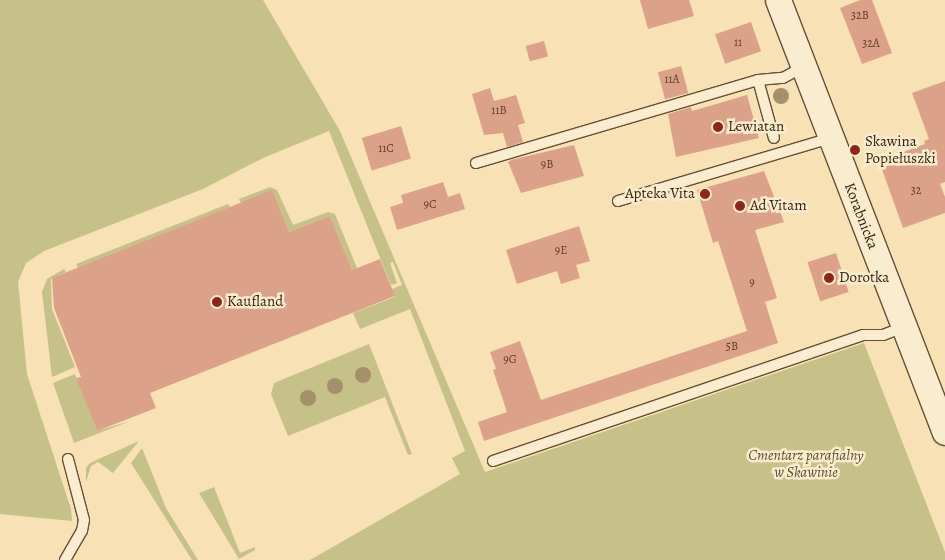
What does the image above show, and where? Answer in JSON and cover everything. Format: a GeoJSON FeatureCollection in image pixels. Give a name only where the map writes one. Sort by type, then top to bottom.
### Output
{"type":"FeatureCollection","features":[{"type":"Feature","properties":{"kind":"street","name":"Korabnicka"},"geometry":{"type":"LineString","coordinates":[[778,0],[945,432]]}},
{"type":"Feature","properties":{"kind":"lane"},"geometry":{"type":"LineString","coordinates":[[476,163],[758,80],[783,78],[804,67]]}},
{"type":"Feature","properties":{"kind":"lane"},"geometry":{"type":"LineString","coordinates":[[758,80],[774,138]]}},
{"type":"Feature","properties":{"kind":"lane"},"geometry":{"type":"LineString","coordinates":[[618,201],[831,138]]}},
{"type":"Feature","properties":{"kind":"lane"},"geometry":{"type":"LineString","coordinates":[[493,461],[863,335],[883,335],[904,327]]}},
{"type":"Feature","properties":{"kind":"lane"},"geometry":{"type":"LineString","coordinates":[[65,560],[82,531],[84,520],[68,459]]}},
{"type":"Feature","properties":{"kind":"green space","name":"Cmentarz parafialny w Skawinie"},"geometry":{"type":"Polygon","coordinates":[[[0,0],[263,0],[340,131],[485,472],[864,343],[945,552],[945,560],[310,560],[460,474],[452,458],[465,451],[410,309],[360,329],[353,313],[395,297],[392,289],[402,285],[393,262],[390,263],[397,283],[391,285],[329,131],[263,158],[203,189],[44,251],[26,263],[18,282],[27,374],[71,509],[72,521],[0,514],[0,0]]]}},
{"type":"Feature","properties":{"kind":"green space"},"geometry":{"type":"Polygon","coordinates":[[[270,187],[277,190],[293,225],[328,212],[335,214],[357,268],[352,270],[330,216],[289,232],[272,191],[241,203],[239,199],[270,187]]]}},
{"type":"Feature","properties":{"kind":"green space"},"geometry":{"type":"Polygon","coordinates":[[[228,204],[230,207],[78,268],[76,264],[228,204]]]}},
{"type":"Feature","properties":{"kind":"green space"},"geometry":{"type":"Polygon","coordinates":[[[64,269],[66,272],[51,279],[52,309],[75,367],[52,377],[42,292],[47,279],[64,269]]]}},
{"type":"Feature","properties":{"kind":"green space"},"geometry":{"type":"Polygon","coordinates":[[[369,344],[412,454],[408,455],[385,397],[288,436],[271,394],[274,383],[369,344]]]}},
{"type":"Feature","properties":{"kind":"green space"},"geometry":{"type":"Polygon","coordinates":[[[75,374],[97,431],[130,421],[74,443],[53,383],[75,374]]]}},
{"type":"Feature","properties":{"kind":"green space"},"geometry":{"type":"Polygon","coordinates":[[[139,441],[113,473],[98,462],[91,466],[86,482],[86,468],[90,463],[139,441]]]}},
{"type":"Feature","properties":{"kind":"green space"},"geometry":{"type":"Polygon","coordinates":[[[142,448],[166,508],[198,560],[192,560],[131,463],[142,448]]]}},
{"type":"Feature","properties":{"kind":"green space"},"geometry":{"type":"Polygon","coordinates":[[[214,487],[240,553],[255,547],[255,550],[239,559],[199,493],[214,487]]]}},
{"type":"Feature","properties":{"kind":"building"},"geometry":{"type":"Polygon","coordinates":[[[640,0],[689,0],[694,16],[648,29],[640,0]]]}},
{"type":"Feature","properties":{"kind":"building"},"geometry":{"type":"Polygon","coordinates":[[[860,0],[872,0],[892,53],[862,64],[840,8],[860,0]]]}},
{"type":"Feature","properties":{"kind":"building"},"geometry":{"type":"Polygon","coordinates":[[[751,22],[761,51],[725,64],[715,34],[751,22]]]}},
{"type":"Feature","properties":{"kind":"building"},"geometry":{"type":"Polygon","coordinates":[[[544,41],[548,56],[530,61],[526,46],[544,41]]]}},
{"type":"Feature","properties":{"kind":"building"},"geometry":{"type":"Polygon","coordinates":[[[681,66],[688,93],[665,99],[658,72],[681,66]]]}},
{"type":"Feature","properties":{"kind":"building"},"geometry":{"type":"Polygon","coordinates":[[[945,81],[945,182],[940,184],[945,197],[945,213],[903,228],[879,161],[925,144],[924,141],[929,139],[912,93],[945,81]]]}},
{"type":"Feature","properties":{"kind":"building"},"geometry":{"type":"Polygon","coordinates":[[[490,88],[494,101],[516,95],[525,123],[518,125],[523,142],[507,147],[503,133],[484,135],[472,94],[490,88]]]}},
{"type":"Feature","properties":{"kind":"building","name":"Lewiatan"},"geometry":{"type":"Polygon","coordinates":[[[747,95],[759,138],[676,157],[668,114],[691,107],[692,111],[747,95]]]}},
{"type":"Feature","properties":{"kind":"building"},"geometry":{"type":"Polygon","coordinates":[[[401,126],[411,159],[372,171],[362,138],[401,126]]]}},
{"type":"Feature","properties":{"kind":"building"},"geometry":{"type":"Polygon","coordinates":[[[574,145],[584,176],[521,193],[508,162],[574,145]]]}},
{"type":"Feature","properties":{"kind":"building"},"geometry":{"type":"Polygon","coordinates":[[[764,171],[784,222],[755,230],[777,298],[765,302],[778,343],[484,441],[478,422],[507,412],[493,370],[496,369],[490,352],[520,341],[541,400],[747,331],[718,241],[713,243],[697,190],[764,171]]]}},
{"type":"Feature","properties":{"kind":"building"},"geometry":{"type":"Polygon","coordinates":[[[443,182],[448,197],[460,193],[465,209],[397,230],[390,207],[403,203],[401,195],[443,182]]]}},
{"type":"Feature","properties":{"kind":"building","name":"Kaufland"},"geometry":{"type":"Polygon","coordinates":[[[272,190],[289,232],[330,216],[352,270],[380,259],[395,296],[150,393],[156,408],[97,431],[76,378],[81,377],[54,308],[52,278],[272,190]]]}},
{"type":"Feature","properties":{"kind":"building"},"geometry":{"type":"Polygon","coordinates":[[[579,226],[590,261],[576,265],[580,278],[561,284],[557,271],[517,284],[506,250],[579,226]]]}},
{"type":"Feature","properties":{"kind":"building","name":"Dorotka"},"geometry":{"type":"Polygon","coordinates":[[[836,253],[849,292],[820,301],[807,262],[836,253]]]}},
{"type":"Feature","properties":{"kind":"place","name":"Lewiatan"},"geometry":{"type":"Point","coordinates":[718,127]}},
{"type":"Feature","properties":{"kind":"place","name":"Skawina Popiełuszki"},"geometry":{"type":"Point","coordinates":[855,150]}},
{"type":"Feature","properties":{"kind":"place","name":"Apteka Vita"},"geometry":{"type":"Point","coordinates":[705,194]}},
{"type":"Feature","properties":{"kind":"place","name":"Ad Vitam"},"geometry":{"type":"Point","coordinates":[740,206]}},
{"type":"Feature","properties":{"kind":"place","name":"Dorotka"},"geometry":{"type":"Point","coordinates":[829,278]}},
{"type":"Feature","properties":{"kind":"place","name":"Kaufland"},"geometry":{"type":"Point","coordinates":[217,302]}}]}
